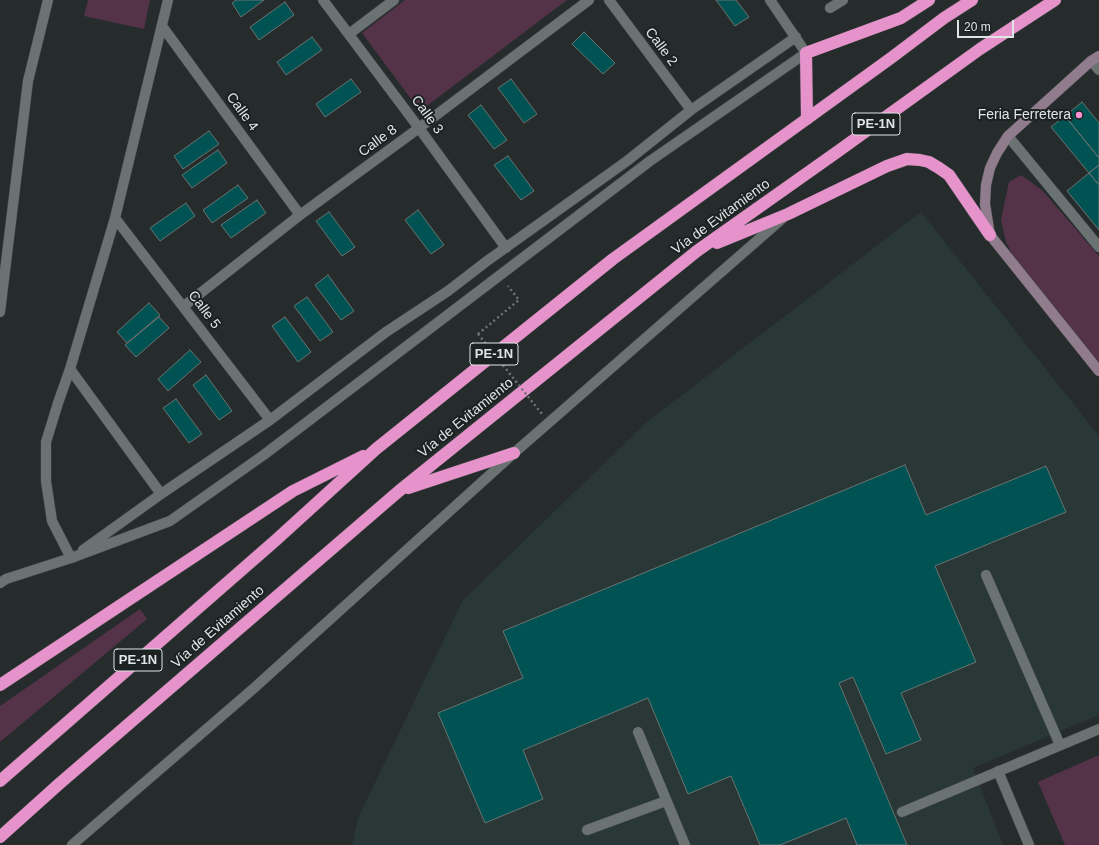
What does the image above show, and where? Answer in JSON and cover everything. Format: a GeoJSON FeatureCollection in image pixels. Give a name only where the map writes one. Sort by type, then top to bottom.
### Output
{"type":"FeatureCollection","features":[{"type":"Feature","properties":{"kind":"highway"},"geometry":{"type":"LineString","coordinates":[[807,119],[806,53],[901,18],[929,0]]}},
{"type":"Feature","properties":{"kind":"highway"},"geometry":{"type":"LineString","coordinates":[[944,18],[957,0]]}},
{"type":"Feature","properties":{"kind":"highway","name":"Vía de Evitamiento"},"geometry":{"type":"LineString","coordinates":[[0,781],[276,540],[376,449],[613,259],[944,18],[972,0]]}},
{"type":"Feature","properties":{"kind":"highway","name":"Vía de Evitamiento"},"geometry":{"type":"LineString","coordinates":[[0,837],[59,784],[399,491],[697,251],[980,49],[1055,0]]}},
{"type":"Feature","properties":{"kind":"highway"},"geometry":{"type":"LineString","coordinates":[[697,251],[788,214],[887,166],[907,159],[929,162],[949,175],[990,235]]}},
{"type":"Feature","properties":{"kind":"highway"},"geometry":{"type":"LineString","coordinates":[[0,685],[293,491],[376,449]]}},
{"type":"Feature","properties":{"kind":"highway"},"geometry":{"type":"LineString","coordinates":[[399,491],[514,453]]}},
{"type":"Feature","properties":{"kind":"main road"},"geometry":{"type":"LineString","coordinates":[[1095,58],[1008,136],[997,153],[990,168],[986,185],[986,204],[990,235],[1099,371]]}},
{"type":"Feature","properties":{"kind":"street"},"geometry":{"type":"LineString","coordinates":[[0,312],[28,81],[48,0]]}},
{"type":"Feature","properties":{"kind":"street"},"geometry":{"type":"LineString","coordinates":[[71,558],[52,521],[46,481],[46,442],[70,369],[115,218],[168,0]]}},
{"type":"Feature","properties":{"kind":"street","name":"Calle 3"},"geometry":{"type":"LineString","coordinates":[[323,0],[419,128],[506,248]]}},
{"type":"Feature","properties":{"kind":"street"},"geometry":{"type":"LineString","coordinates":[[349,34],[394,0]]}},
{"type":"Feature","properties":{"kind":"street","name":"Calle 8"},"geometry":{"type":"LineString","coordinates":[[184,306],[300,215],[419,128],[589,0]]}},
{"type":"Feature","properties":{"kind":"street","name":"Calle 2"},"geometry":{"type":"LineString","coordinates":[[609,0],[691,110]]}},
{"type":"Feature","properties":{"kind":"street"},"geometry":{"type":"LineString","coordinates":[[0,583],[6,579],[71,558],[170,521],[265,454],[650,161],[806,53],[770,0]]}},
{"type":"Feature","properties":{"kind":"street"},"geometry":{"type":"LineString","coordinates":[[830,8],[843,0]]}},
{"type":"Feature","properties":{"kind":"street","name":"Calle 4"},"geometry":{"type":"LineString","coordinates":[[162,26],[300,215]]}},
{"type":"Feature","properties":{"kind":"street"},"geometry":{"type":"LineString","coordinates":[[71,558],[161,494],[270,420],[386,332],[448,291],[487,261],[627,161],[691,110],[796,37]]}},
{"type":"Feature","properties":{"kind":"street"},"geometry":{"type":"LineString","coordinates":[[1095,58],[1099,70]]}},
{"type":"Feature","properties":{"kind":"street"},"geometry":{"type":"LineString","coordinates":[[1008,136],[1099,247]]}},
{"type":"Feature","properties":{"kind":"street"},"geometry":{"type":"LineString","coordinates":[[72,845],[253,689],[514,453],[788,214]]}},
{"type":"Feature","properties":{"kind":"street","name":"Calle 5"},"geometry":{"type":"LineString","coordinates":[[115,218],[270,420]]}},
{"type":"Feature","properties":{"kind":"street"},"geometry":{"type":"LineString","coordinates":[[70,369],[161,494]]}},
{"type":"Feature","properties":{"kind":"street"},"geometry":{"type":"LineString","coordinates":[[986,575],[1060,745]]}},
{"type":"Feature","properties":{"kind":"street"},"geometry":{"type":"LineString","coordinates":[[902,812],[998,770],[1099,730]]}},
{"type":"Feature","properties":{"kind":"street"},"geometry":{"type":"LineString","coordinates":[[638,732],[684,845]]}},
{"type":"Feature","properties":{"kind":"street"},"geometry":{"type":"LineString","coordinates":[[998,770],[1029,845]]}},
{"type":"Feature","properties":{"kind":"street"},"geometry":{"type":"LineString","coordinates":[[586,830],[666,801]]}},
{"type":"Feature","properties":{"kind":"path"},"geometry":{"type":"LineString","coordinates":[[519,300],[478,334],[542,414]]}},
{"type":"Feature","properties":{"kind":"shaded area"},"geometry":{"type":"Polygon","coordinates":[[[88,0],[150,0],[144,29],[84,16],[88,0]]]}},
{"type":"Feature","properties":{"kind":"shaded area"},"geometry":{"type":"Polygon","coordinates":[[[405,0],[567,0],[420,111],[362,33],[405,0]]]}},
{"type":"Feature","properties":{"kind":"shaded area"},"geometry":{"type":"Polygon","coordinates":[[[1021,175],[1042,190],[1099,256],[1099,370],[1018,265],[1006,242],[1001,220],[1009,182],[1021,175]]]}},
{"type":"Feature","properties":{"kind":"shaded area"},"geometry":{"type":"Polygon","coordinates":[[[921,212],[1099,436],[1099,715],[973,768],[1003,845],[352,845],[358,818],[463,600],[648,421],[921,212]]]}},
{"type":"Feature","properties":{"kind":"shaded area"},"geometry":{"type":"Polygon","coordinates":[[[140,609],[147,619],[0,742],[0,706],[140,609]]]}},
{"type":"Feature","properties":{"kind":"shaded area"},"geometry":{"type":"Polygon","coordinates":[[[1099,755],[1099,845],[1065,845],[1038,782],[1099,755]]]}},
{"type":"Feature","properties":{"kind":"building"},"geometry":{"type":"Polygon","coordinates":[[[236,0],[264,0],[241,17],[232,3],[236,0]]]}},
{"type":"Feature","properties":{"kind":"building"},"geometry":{"type":"Polygon","coordinates":[[[716,0],[736,0],[749,17],[735,26],[716,0]]]}},
{"type":"Feature","properties":{"kind":"building"},"geometry":{"type":"Polygon","coordinates":[[[285,2],[294,15],[259,40],[250,27],[285,2]]]}},
{"type":"Feature","properties":{"kind":"building"},"geometry":{"type":"Polygon","coordinates":[[[584,32],[615,63],[603,74],[572,44],[584,32]]]}},
{"type":"Feature","properties":{"kind":"building"},"geometry":{"type":"Polygon","coordinates":[[[312,37],[322,50],[286,75],[277,62],[312,37]]]}},
{"type":"Feature","properties":{"kind":"building"},"geometry":{"type":"Polygon","coordinates":[[[351,79],[361,92],[325,117],[316,104],[351,79]]]}},
{"type":"Feature","properties":{"kind":"building"},"geometry":{"type":"Polygon","coordinates":[[[511,79],[537,114],[524,123],[498,88],[511,79]]]}},
{"type":"Feature","properties":{"kind":"building"},"geometry":{"type":"Polygon","coordinates":[[[1082,102],[1099,123],[1099,158],[1065,116],[1082,102]]]}},
{"type":"Feature","properties":{"kind":"building"},"geometry":{"type":"Polygon","coordinates":[[[481,105],[507,140],[494,149],[468,115],[481,105]]]}},
{"type":"Feature","properties":{"kind":"building"},"geometry":{"type":"Polygon","coordinates":[[[1065,116],[1099,158],[1099,165],[1089,173],[1051,127],[1065,116]]]}},
{"type":"Feature","properties":{"kind":"building"},"geometry":{"type":"Polygon","coordinates":[[[209,131],[219,144],[183,169],[174,156],[209,131]]]}},
{"type":"Feature","properties":{"kind":"building"},"geometry":{"type":"Polygon","coordinates":[[[218,150],[227,163],[192,188],[182,175],[218,150]]]}},
{"type":"Feature","properties":{"kind":"building"},"geometry":{"type":"Polygon","coordinates":[[[508,156],[534,191],[521,200],[494,165],[508,156]]]}},
{"type":"Feature","properties":{"kind":"building"},"geometry":{"type":"Polygon","coordinates":[[[1099,165],[1099,185],[1089,173],[1099,165]]]}},
{"type":"Feature","properties":{"kind":"building"},"geometry":{"type":"Polygon","coordinates":[[[1089,173],[1099,185],[1099,230],[1067,191],[1089,173]]]}},
{"type":"Feature","properties":{"kind":"building"},"geometry":{"type":"Polygon","coordinates":[[[238,185],[248,198],[212,223],[203,210],[238,185]]]}},
{"type":"Feature","properties":{"kind":"building"},"geometry":{"type":"Polygon","coordinates":[[[257,200],[266,213],[231,238],[221,225],[257,200]]]}},
{"type":"Feature","properties":{"kind":"building"},"geometry":{"type":"Polygon","coordinates":[[[186,203],[195,216],[160,241],[150,228],[186,203]]]}},
{"type":"Feature","properties":{"kind":"building"},"geometry":{"type":"Polygon","coordinates":[[[418,210],[444,245],[431,254],[405,220],[418,210]]]}},
{"type":"Feature","properties":{"kind":"building"},"geometry":{"type":"Polygon","coordinates":[[[329,212],[355,247],[342,256],[316,221],[329,212]]]}},
{"type":"Feature","properties":{"kind":"building"},"geometry":{"type":"Polygon","coordinates":[[[328,275],[354,311],[341,320],[315,285],[328,275]]]}},
{"type":"Feature","properties":{"kind":"building"},"geometry":{"type":"Polygon","coordinates":[[[307,297],[333,332],[320,341],[294,306],[307,297]]]}},
{"type":"Feature","properties":{"kind":"building"},"geometry":{"type":"Polygon","coordinates":[[[149,303],[160,315],[127,343],[117,332],[149,303]]]}},
{"type":"Feature","properties":{"kind":"building"},"geometry":{"type":"Polygon","coordinates":[[[159,317],[169,328],[136,357],[125,345],[159,317]]]}},
{"type":"Feature","properties":{"kind":"building"},"geometry":{"type":"Polygon","coordinates":[[[285,317],[311,352],[298,362],[272,326],[285,317]]]}},
{"type":"Feature","properties":{"kind":"building"},"geometry":{"type":"Polygon","coordinates":[[[190,350],[201,362],[168,391],[158,379],[190,350]]]}},
{"type":"Feature","properties":{"kind":"building"},"geometry":{"type":"Polygon","coordinates":[[[206,375],[232,411],[219,420],[193,385],[206,375]]]}},
{"type":"Feature","properties":{"kind":"building"},"geometry":{"type":"Polygon","coordinates":[[[176,399],[202,434],[189,443],[163,408],[176,399]]]}},
{"type":"Feature","properties":{"kind":"building"},"geometry":{"type":"Polygon","coordinates":[[[905,465],[926,515],[1046,466],[1066,512],[935,566],[976,662],[901,693],[921,740],[886,754],[853,677],[839,683],[907,845],[857,845],[846,818],[780,845],[760,845],[731,776],[688,794],[648,698],[523,750],[543,799],[485,823],[438,713],[523,678],[503,631],[905,465]]]}},
{"type":"Feature","properties":{"kind":"place","name":"Feria Ferretera"},"geometry":{"type":"Point","coordinates":[1079,115]}}]}
